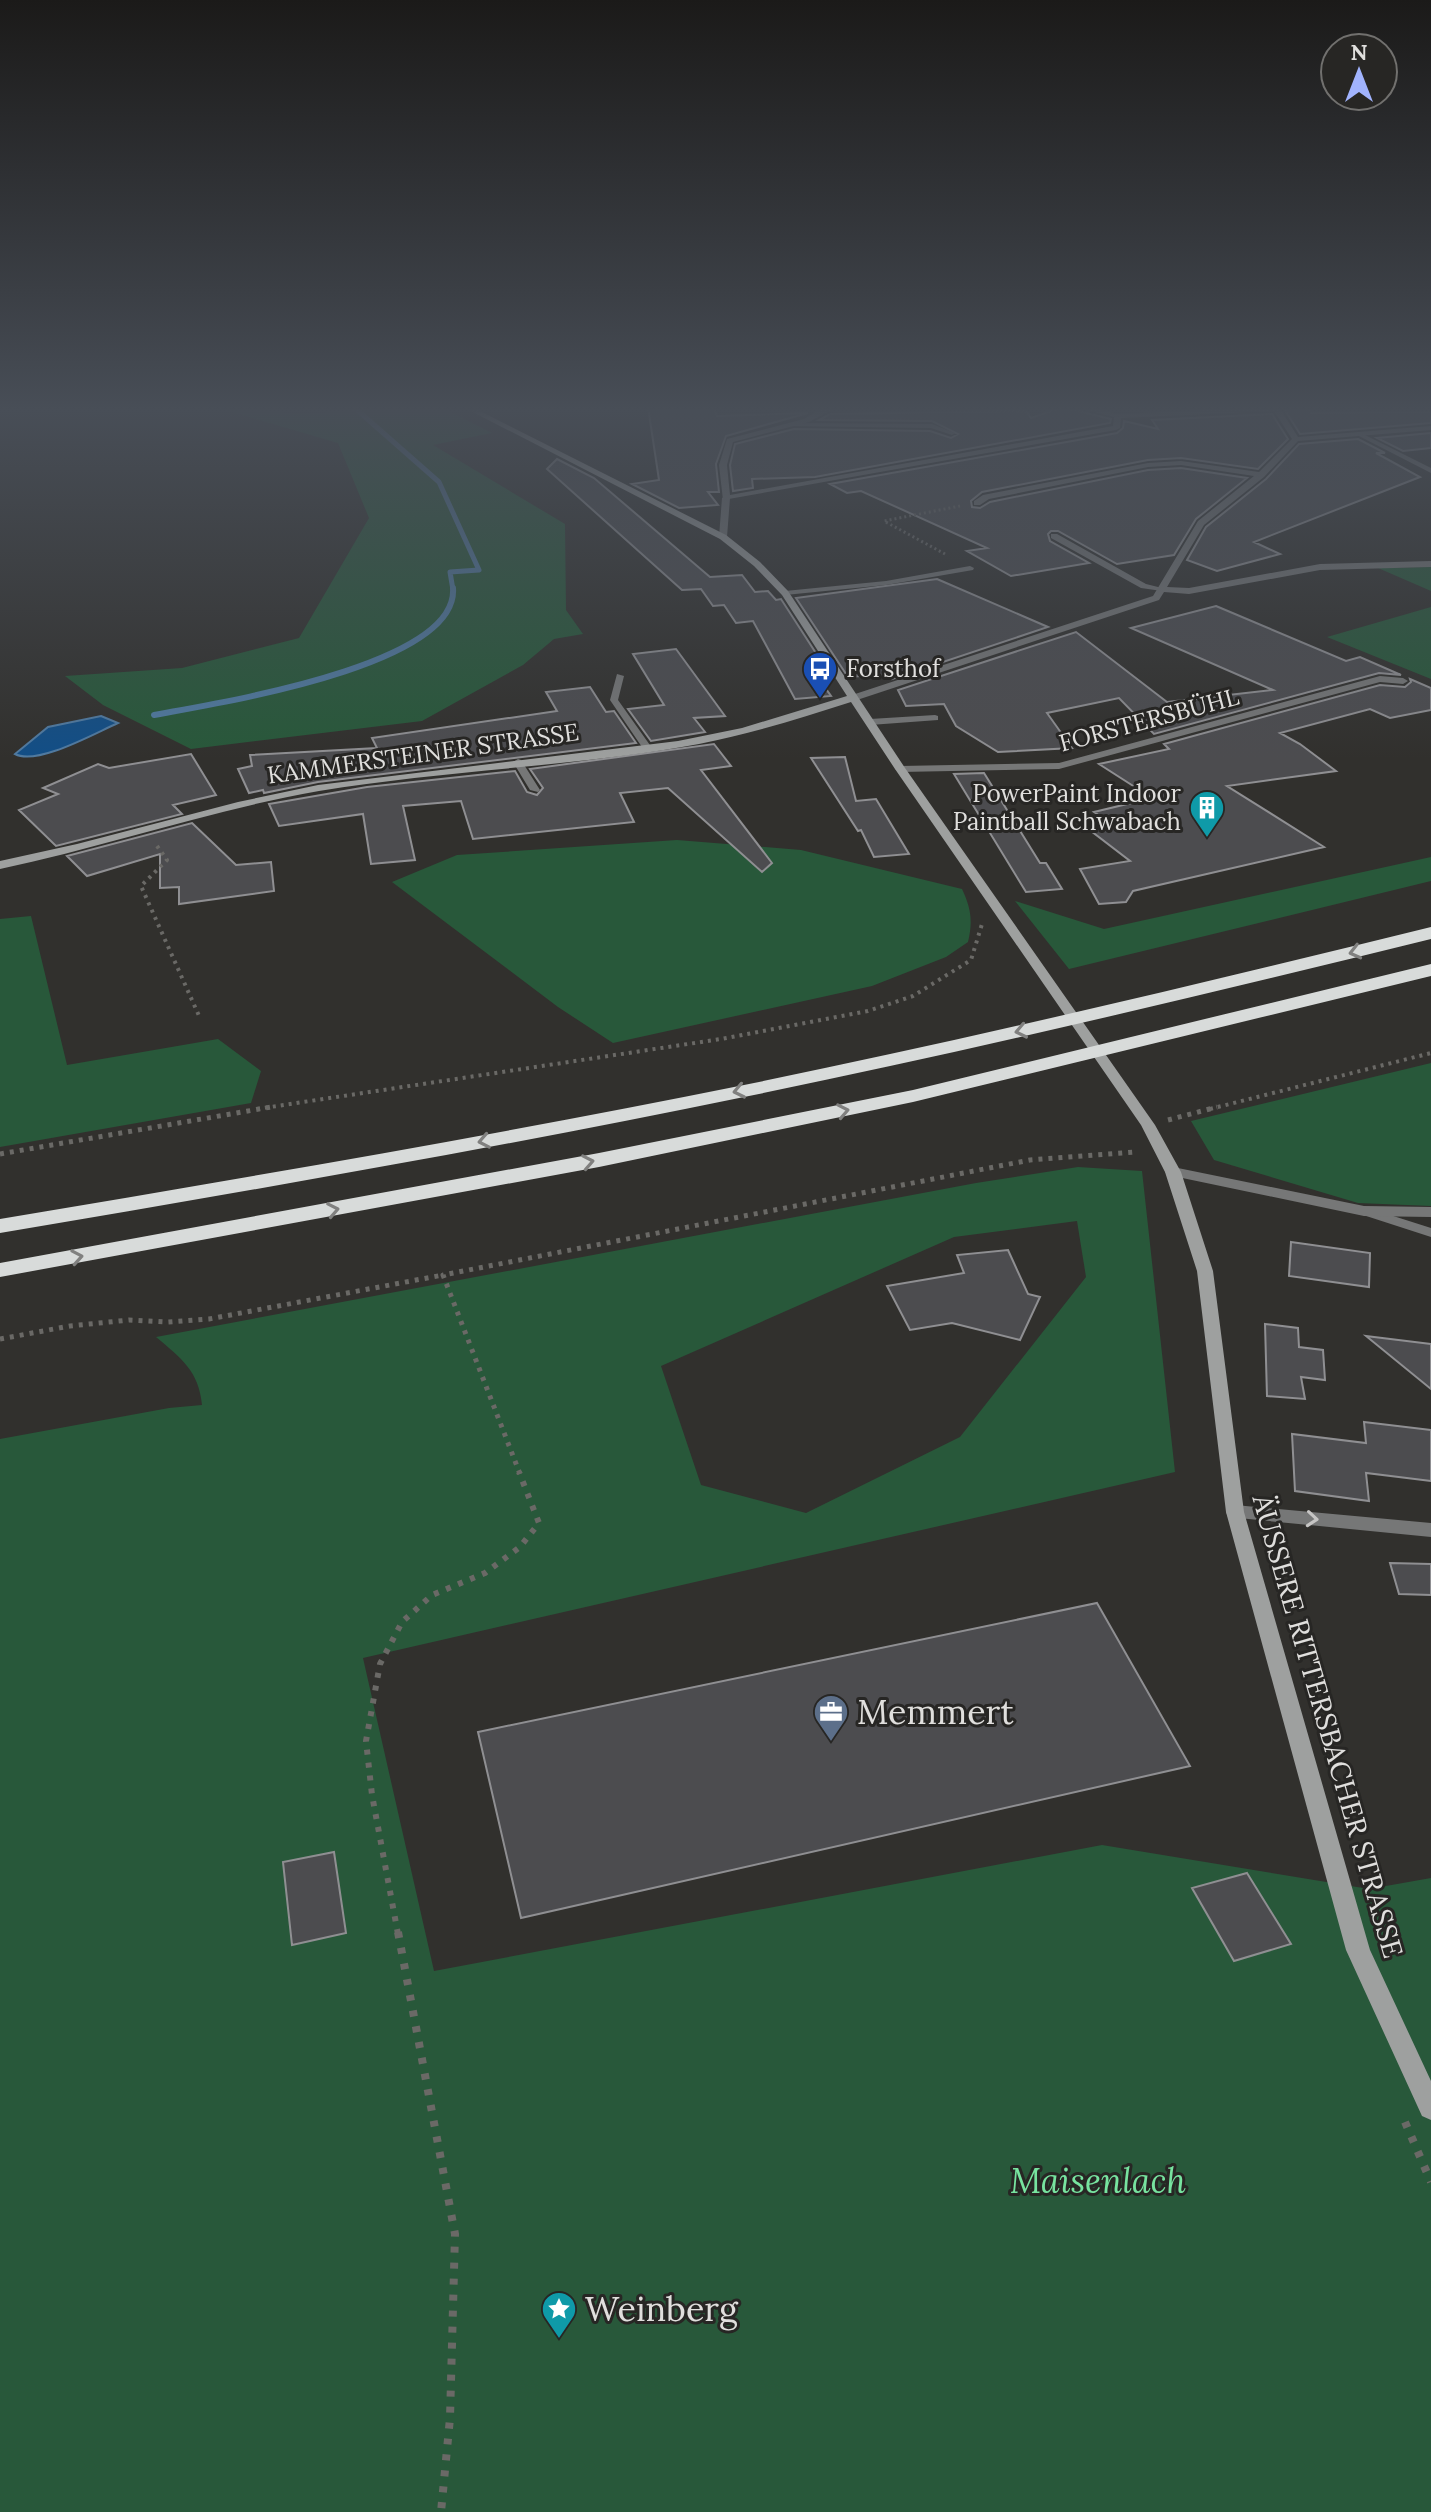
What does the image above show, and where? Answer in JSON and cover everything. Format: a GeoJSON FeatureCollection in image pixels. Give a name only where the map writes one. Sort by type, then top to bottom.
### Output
{"type":"FeatureCollection","features":[{"type":"Feature","properties":{"kind":"highway"},"geometry":{"type":"LineString","coordinates":[[0,1226],[347,1167],[660,1108],[1150,1003],[1431,933]]}},
{"type":"Feature","properties":{"kind":"highway"},"geometry":{"type":"LineString","coordinates":[[0,1270],[537,1172],[913,1096],[1431,970]]}},
{"type":"Feature","properties":{"kind":"main road","name":"ÄUSSERE RITTERSBACHER STRASSE"},"geometry":{"type":"LineString","coordinates":[[698,524],[723,537],[757,564],[785,593],[900,769],[1143,1117],[1173,1172],[1205,1271],[1235,1512],[1358,1950],[1431,2108]]}},
{"type":"Feature","properties":{"kind":"main road","name":"KAMMERSTEINER STRASSE"},"geometry":{"type":"LineString","coordinates":[[0,865],[262,798],[431,772],[679,744],[772,723],[853,698]]}},
{"type":"Feature","properties":{"kind":"street"},"geometry":{"type":"LineString","coordinates":[[853,698],[973,656],[1144,605],[1156,598],[1200,524]]}},
{"type":"Feature","properties":{"kind":"street"},"geometry":{"type":"LineString","coordinates":[[1162,589],[1203,590],[1320,567],[1431,564]]}},
{"type":"Feature","properties":{"kind":"street","name":"FORSTERSBÜHL"},"geometry":{"type":"LineString","coordinates":[[900,769],[1059,766],[1380,679],[1403,681]]}},
{"type":"Feature","properties":{"kind":"street"},"geometry":{"type":"LineString","coordinates":[[1173,1172],[1364,1211],[1431,1212]]}},
{"type":"Feature","properties":{"kind":"street"},"geometry":{"type":"LineString","coordinates":[[1235,1512],[1431,1530]]}},
{"type":"Feature","properties":{"kind":"lane"},"geometry":{"type":"LineString","coordinates":[[723,537],[724,524]]}},
{"type":"Feature","properties":{"kind":"lane"},"geometry":{"type":"LineString","coordinates":[[1054,536],[1144,586],[1162,589]]}},
{"type":"Feature","properties":{"kind":"lane"},"geometry":{"type":"LineString","coordinates":[[785,593],[898,581],[970,568]]}},
{"type":"Feature","properties":{"kind":"lane"},"geometry":{"type":"LineString","coordinates":[[620,676],[614,700],[647,748]]}},
{"type":"Feature","properties":{"kind":"lane"},"geometry":{"type":"LineString","coordinates":[[870,722],[935,718]]}},
{"type":"Feature","properties":{"kind":"lane"},"geometry":{"type":"LineString","coordinates":[[518,762],[535,790]]}},
{"type":"Feature","properties":{"kind":"lane"},"geometry":{"type":"LineString","coordinates":[[1364,1211],[1431,1233]]}},
{"type":"Feature","properties":{"kind":"path"},"geometry":{"type":"LineString","coordinates":[[890,524],[970,568]]}},
{"type":"Feature","properties":{"kind":"path"},"geometry":{"type":"LineString","coordinates":[[146,830],[167,860],[141,886],[200,1018]]}},
{"type":"Feature","properties":{"kind":"path"},"geometry":{"type":"LineString","coordinates":[[0,1151],[15,1152],[352,1094],[721,1039],[868,1011],[913,996],[971,960],[984,918],[982,888]]}},
{"type":"Feature","properties":{"kind":"path"},"geometry":{"type":"LineString","coordinates":[[1143,1117],[1431,1053]]}},
{"type":"Feature","properties":{"kind":"path"},"geometry":{"type":"LineString","coordinates":[[0,1339],[70,1326],[129,1320],[168,1322],[209,1319],[1030,1160],[1140,1152]]}},
{"type":"Feature","properties":{"kind":"path"},"geometry":{"type":"LineString","coordinates":[[441,2512],[450,2418],[455,2234],[372,1795],[366,1741],[380,1664],[402,1622],[432,1595],[485,1573],[520,1547],[539,1523],[443,1275]]}},
{"type":"Feature","properties":{"kind":"green space"},"geometry":{"type":"Polygon","coordinates":[[[365,524],[565,524],[566,610],[583,634],[554,639],[523,665],[422,721],[191,749],[103,705],[65,676],[182,668],[299,638],[365,524]]]}},
{"type":"Feature","properties":{"kind":"green space"},"geometry":{"type":"Polygon","coordinates":[[[1431,567],[1431,591],[1378,568],[1431,567]]]}},
{"type":"Feature","properties":{"kind":"green space"},"geometry":{"type":"Polygon","coordinates":[[[1431,607],[1431,679],[1327,637],[1431,607]]]}},
{"type":"Feature","properties":{"kind":"green space"},"geometry":{"type":"Polygon","coordinates":[[[677,840],[801,850],[962,889],[970,915],[968,942],[946,957],[872,986],[613,1043],[558,1007],[392,882],[457,855],[677,840]]]}},
{"type":"Feature","properties":{"kind":"green space"},"geometry":{"type":"Polygon","coordinates":[[[1431,857],[1431,881],[1069,969],[1015,901],[1104,929],[1431,857]]]}},
{"type":"Feature","properties":{"kind":"green space"},"geometry":{"type":"Polygon","coordinates":[[[31,916],[67,1065],[218,1039],[261,1071],[251,1103],[0,1147],[0,919],[31,916]]]}},
{"type":"Feature","properties":{"kind":"green space"},"geometry":{"type":"Polygon","coordinates":[[[1431,1063],[1431,1206],[1358,1203],[1214,1160],[1191,1121],[1431,1063]]]}},
{"type":"Feature","properties":{"kind":"green space","name":"Maisenlach"},"geometry":{"type":"Polygon","coordinates":[[[1078,1167],[1142,1171],[1175,1472],[363,1658],[434,1971],[1102,1845],[1369,1889],[1431,1878],[1431,2512],[0,2512],[0,1439],[169,1408],[202,1405],[193,1374],[156,1337],[976,1183],[1078,1167]],[[1077,1221],[954,1237],[661,1366],[701,1485],[806,1513],[960,1437],[1086,1277],[1077,1221]]]}},
{"type":"Feature","properties":{"kind":"water"},"geometry":{"type":"Polygon","coordinates":[[[101,716],[118,723],[51,752],[25,757],[15,754],[48,727],[101,716]]]}},
{"type":"Feature","properties":{"kind":"building"},"geometry":{"type":"Polygon","coordinates":[[[609,524],[648,524],[710,577],[742,575],[755,592],[768,591],[776,600],[781,599],[832,678],[819,679],[831,696],[795,699],[753,621],[736,623],[724,605],[713,606],[701,589],[682,590],[609,524]]]}},
{"type":"Feature","properties":{"kind":"building"},"geometry":{"type":"Polygon","coordinates":[[[934,524],[1193,524],[1174,555],[1117,564],[1058,531],[1048,534],[1050,541],[1089,563],[1011,576],[967,551],[987,548],[934,524]]]}},
{"type":"Feature","properties":{"kind":"building"},"geometry":{"type":"Polygon","coordinates":[[[1209,524],[1299,524],[1254,542],[1280,554],[1217,571],[1187,560],[1209,524]]]}},
{"type":"Feature","properties":{"kind":"building"},"geometry":{"type":"Polygon","coordinates":[[[937,579],[1048,627],[892,679],[890,674],[848,677],[796,598],[937,579]]]}},
{"type":"Feature","properties":{"kind":"building"},"geometry":{"type":"Polygon","coordinates":[[[1216,606],[1346,661],[1360,657],[1401,675],[1379,673],[1154,734],[1119,698],[1047,713],[1072,748],[998,752],[956,726],[944,704],[906,706],[898,690],[1076,632],[1167,702],[1273,690],[1131,628],[1216,606]]]}},
{"type":"Feature","properties":{"kind":"building"},"geometry":{"type":"Polygon","coordinates":[[[676,649],[725,716],[694,718],[705,732],[651,741],[628,709],[664,705],[633,654],[676,649]]]}},
{"type":"Feature","properties":{"kind":"building"},"geometry":{"type":"Polygon","coordinates":[[[1410,679],[1431,688],[1431,710],[1390,718],[1370,709],[1280,733],[1336,771],[1227,786],[1324,847],[1133,891],[1126,902],[1099,904],[1080,869],[1130,861],[1091,831],[1115,826],[1094,812],[1152,798],[1099,764],[1169,749],[1164,744],[1380,685],[1405,687],[1411,682],[1410,679]]]}},
{"type":"Feature","properties":{"kind":"building"},"geometry":{"type":"Polygon","coordinates":[[[590,687],[606,712],[614,711],[636,743],[318,782],[264,793],[263,790],[249,793],[238,769],[252,766],[250,755],[377,748],[372,738],[557,711],[546,692],[590,687]]]}},
{"type":"Feature","properties":{"kind":"building"},"geometry":{"type":"Polygon","coordinates":[[[714,744],[731,766],[701,770],[772,863],[762,872],[668,788],[620,793],[634,822],[473,839],[461,801],[403,806],[415,860],[371,864],[363,814],[279,826],[269,804],[367,787],[515,771],[527,792],[537,795],[543,788],[530,769],[714,744]]]}},
{"type":"Feature","properties":{"kind":"building"},"geometry":{"type":"Polygon","coordinates":[[[191,754],[216,795],[173,805],[182,814],[56,846],[19,810],[58,794],[43,788],[98,764],[109,768],[191,754]]]}},
{"type":"Feature","properties":{"kind":"building"},"geometry":{"type":"Polygon","coordinates":[[[845,757],[856,801],[876,799],[909,854],[874,857],[861,830],[858,831],[811,758],[845,757]]]}},
{"type":"Feature","properties":{"kind":"building"},"geometry":{"type":"Polygon","coordinates":[[[984,773],[1040,863],[1046,863],[1062,889],[1026,892],[954,774],[984,773]]]}},
{"type":"Feature","properties":{"kind":"building"},"geometry":{"type":"Polygon","coordinates":[[[192,823],[236,865],[271,862],[274,891],[179,904],[179,887],[160,888],[160,854],[87,876],[67,856],[192,823]]]}},
{"type":"Feature","properties":{"kind":"building"},"geometry":{"type":"Polygon","coordinates":[[[1291,1242],[1370,1253],[1369,1287],[1289,1276],[1291,1242]]]}},
{"type":"Feature","properties":{"kind":"building"},"geometry":{"type":"Polygon","coordinates":[[[1008,1250],[1028,1294],[1040,1297],[1020,1340],[952,1323],[910,1330],[887,1286],[964,1273],[957,1255],[1008,1250]]]}},
{"type":"Feature","properties":{"kind":"building"},"geometry":{"type":"Polygon","coordinates":[[[1265,1324],[1298,1328],[1299,1347],[1323,1350],[1325,1380],[1301,1377],[1305,1399],[1267,1396],[1265,1324]]]}},
{"type":"Feature","properties":{"kind":"building"},"geometry":{"type":"Polygon","coordinates":[[[1366,1336],[1431,1344],[1431,1389],[1366,1336]]]}},
{"type":"Feature","properties":{"kind":"building"},"geometry":{"type":"Polygon","coordinates":[[[1364,1422],[1431,1430],[1431,1481],[1366,1473],[1369,1501],[1295,1491],[1292,1434],[1366,1443],[1364,1422]]]}},
{"type":"Feature","properties":{"kind":"building"},"geometry":{"type":"Polygon","coordinates":[[[1390,1563],[1431,1564],[1431,1595],[1399,1594],[1390,1563]]]}},
{"type":"Feature","properties":{"kind":"building"},"geometry":{"type":"Polygon","coordinates":[[[1097,1603],[1190,1766],[521,1918],[478,1732],[1097,1603]]]}},
{"type":"Feature","properties":{"kind":"building"},"geometry":{"type":"Polygon","coordinates":[[[334,1852],[346,1933],[292,1945],[283,1862],[334,1852]]]}},
{"type":"Feature","properties":{"kind":"building"},"geometry":{"type":"Polygon","coordinates":[[[1247,1873],[1291,1944],[1234,1961],[1192,1888],[1247,1873]]]}},
{"type":"Feature","properties":{"kind":"waterway"},"geometry":{"type":"LineString","coordinates":[[453,589],[450,572],[479,570],[458,524]]}},
{"type":"Feature","properties":{"kind":"waterway"},"geometry":{"type":"LineString","coordinates":[[154,715],[275,691],[376,660],[417,640],[444,616],[453,589]]}},
{"type":"Feature","properties":{"kind":"place","name":"Forsthof"},"geometry":{"type":"Point","coordinates":[820,700]}},
{"type":"Feature","properties":{"kind":"place","name":"PowerPaint Indoor Paintball Schwabach"},"geometry":{"type":"Point","coordinates":[1207,839]}},
{"type":"Feature","properties":{"kind":"place","name":"Memmert"},"geometry":{"type":"Point","coordinates":[831,1743]}},
{"type":"Feature","properties":{"kind":"place","name":"Weinberg"},"geometry":{"type":"Point","coordinates":[559,2340]}}]}
